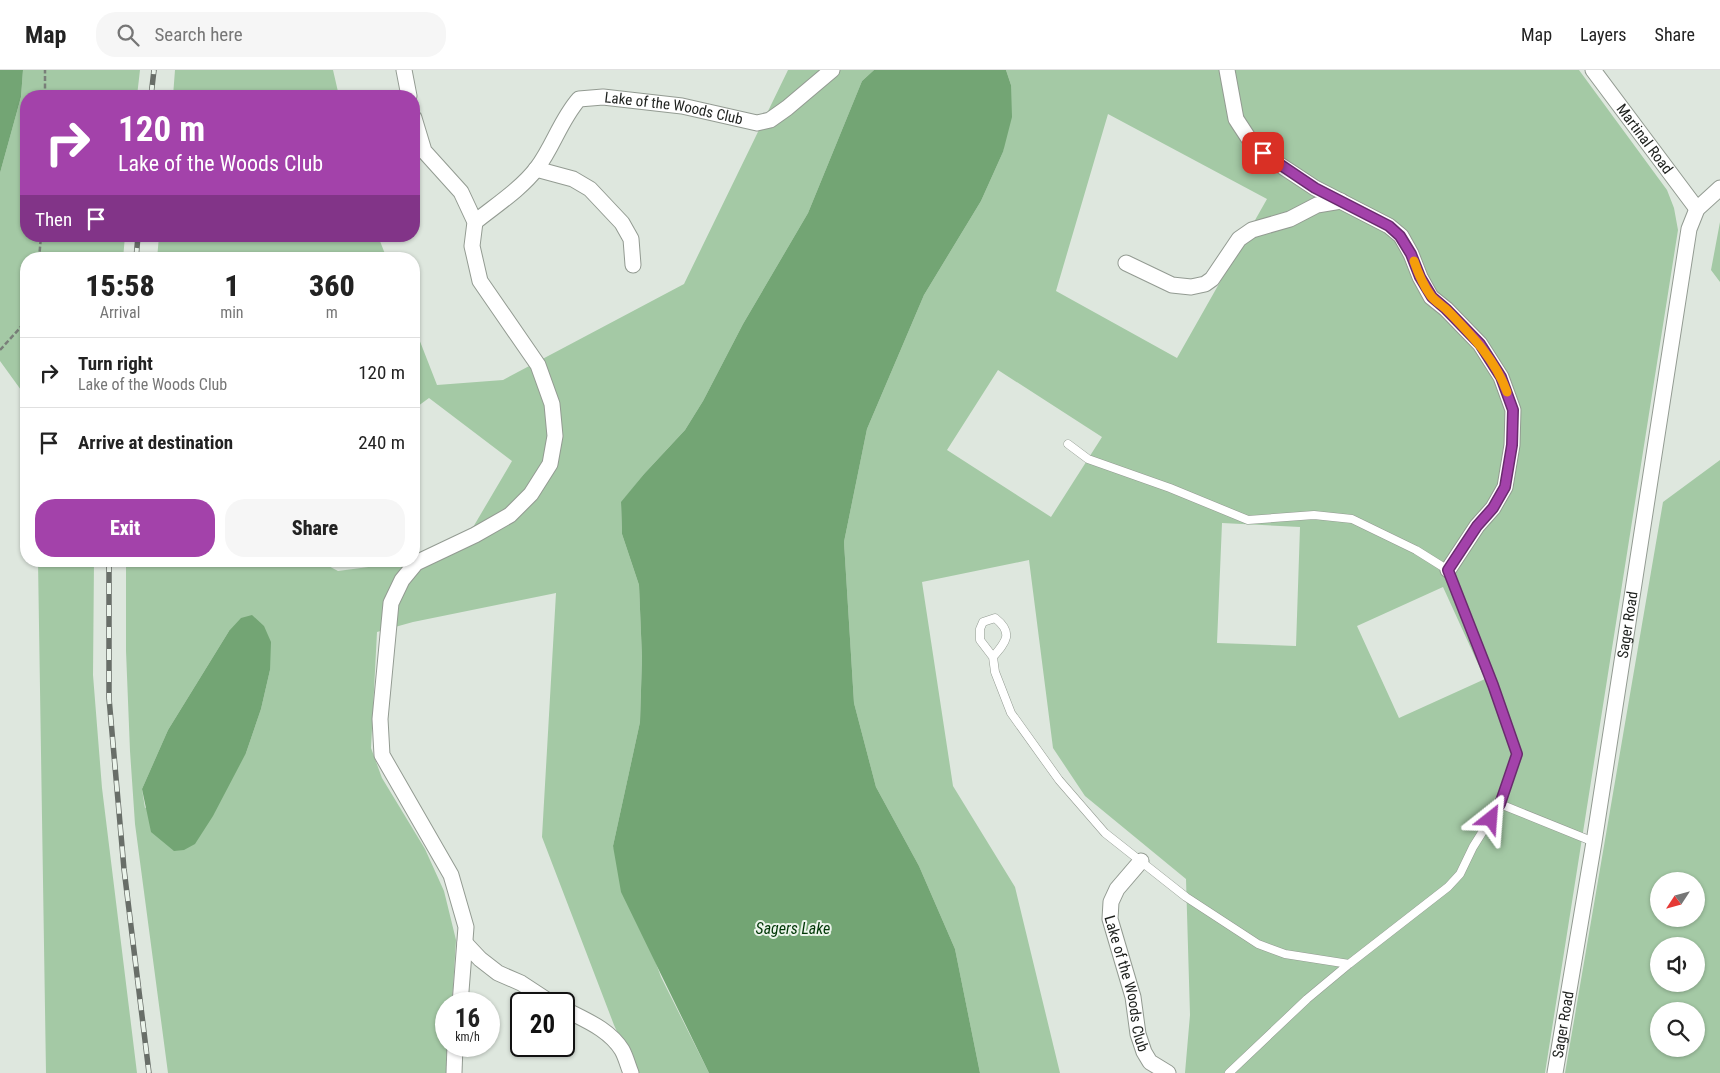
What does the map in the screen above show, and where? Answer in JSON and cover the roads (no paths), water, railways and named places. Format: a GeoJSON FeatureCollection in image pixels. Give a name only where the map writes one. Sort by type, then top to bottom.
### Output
{"type":"FeatureCollection","features":[{"type":"Feature","properties":{"kind":"street"},"geometry":{"type":"LineString","coordinates":[[404,70],[408,90]]}},
{"type":"Feature","properties":{"kind":"street","name":"Lake of the Woods Club"},"geometry":{"type":"LineString","coordinates":[[475,222],[536,169],[551,146],[571,108],[579,99],[603,97],[682,106],[757,123],[770,120],[832,70]]}},
{"type":"Feature","properties":{"kind":"street"},"geometry":{"type":"LineString","coordinates":[[1227,70],[1236,119],[1253,145],[1307,183],[1389,226],[1400,236],[1432,297],[1480,344],[1501,377],[1513,410],[1512,445],[1505,487],[1493,508],[1477,526],[1448,570]]}},
{"type":"Feature","properties":{"kind":"street","name":"Martinal Road"},"geometry":{"type":"LineString","coordinates":[[1593,70],[1697,209]]}},
{"type":"Feature","properties":{"kind":"street"},"geometry":{"type":"LineString","coordinates":[[420,138],[424,152],[461,192],[475,222],[472,246],[480,281],[538,365],[552,404],[555,436],[550,464],[532,494],[510,515],[475,535],[420,561]]}},
{"type":"Feature","properties":{"kind":"street"},"geometry":{"type":"LineString","coordinates":[[536,169],[573,179],[590,189],[622,222],[631,239],[633,265]]}},
{"type":"Feature","properties":{"kind":"street","name":"Sager Road"},"geometry":{"type":"LineString","coordinates":[[1555,1073],[1594,842],[1689,229],[1697,209],[1720,188]]}},
{"type":"Feature","properties":{"kind":"street"},"geometry":{"type":"LineString","coordinates":[[1126,263],[1172,285],[1191,288],[1205,284],[1212,279],[1239,239],[1252,230],[1290,219],[1317,205],[1341,201]]}},
{"type":"Feature","properties":{"kind":"street"},"geometry":{"type":"LineString","coordinates":[[413,567],[402,580],[392,603],[380,719],[382,755],[451,875],[466,927],[461,992]]}},
{"type":"Feature","properties":{"kind":"street","name":"Lake of the Woods Club"},"geometry":{"type":"LineString","coordinates":[[1141,861],[1117,890],[1112,902],[1110,919],[1133,997],[1138,1034],[1144,1052],[1150,1062],[1168,1073]]}},
{"type":"Feature","properties":{"kind":"street"},"geometry":{"type":"LineString","coordinates":[[465,943],[480,959],[498,973],[521,983],[535,992]]}},
{"type":"Feature","properties":{"kind":"street"},"geometry":{"type":"LineString","coordinates":[[575,1014],[611,1036],[623,1052],[630,1073]]}},
{"type":"Feature","properties":{"kind":"street"},"geometry":{"type":"LineString","coordinates":[[454,1073],[455,1057]]}},
{"type":"Feature","properties":{"kind":"lane"},"geometry":{"type":"LineString","coordinates":[[1068,444],[1088,459],[1170,488],[1248,520],[1314,515],[1352,519],[1416,550],[1448,570],[1493,685],[1517,754],[1500,804],[1473,848],[1460,874],[1448,887],[1349,964],[1307,1000],[1229,1073]]}},
{"type":"Feature","properties":{"kind":"lane"},"geometry":{"type":"LineString","coordinates":[[993,658],[1005,644],[1007,634],[1003,624],[995,618],[983,622],[980,629],[980,640],[993,658],[995,672],[1011,713],[1058,780],[1105,833],[1186,897],[1258,944],[1285,954],[1349,964]]}},
{"type":"Feature","properties":{"kind":"lane"},"geometry":{"type":"LineString","coordinates":[[1500,804],[1594,842]]}},
{"type":"Feature","properties":{"kind":"water"},"geometry":{"type":"Polygon","coordinates":[[[0,70],[23,70],[20,101],[0,173],[0,70]]]}},
{"type":"Feature","properties":{"kind":"water","name":"Sagers Lake"},"geometry":{"type":"Polygon","coordinates":[[[874,70],[1006,70],[1011,85],[1012,117],[1003,152],[981,201],[924,295],[867,429],[844,542],[854,703],[876,787],[919,866],[955,949],[980,1073],[709,1073],[621,892],[613,846],[640,722],[642,658],[639,585],[622,534],[621,502],[685,430],[703,401],[743,324],[808,213],[862,81],[874,70]]]}},
{"type":"Feature","properties":{"kind":"water"},"geometry":{"type":"Polygon","coordinates":[[[252,615],[264,626],[271,642],[270,670],[261,709],[246,753],[213,816],[195,844],[184,850],[174,851],[151,832],[142,789],[168,730],[229,631],[241,618],[252,615]]]}},
{"type":"Feature","properties":{"kind":"railway"},"geometry":{"type":"LineString","coordinates":[[152,90],[154,70]]}},
{"type":"Feature","properties":{"kind":"railway"},"geometry":{"type":"LineString","coordinates":[[137,242],[137,252]]}},
{"type":"Feature","properties":{"kind":"railway"},"geometry":{"type":"LineString","coordinates":[[109,567],[109,698],[124,869],[149,1073]]}}]}
